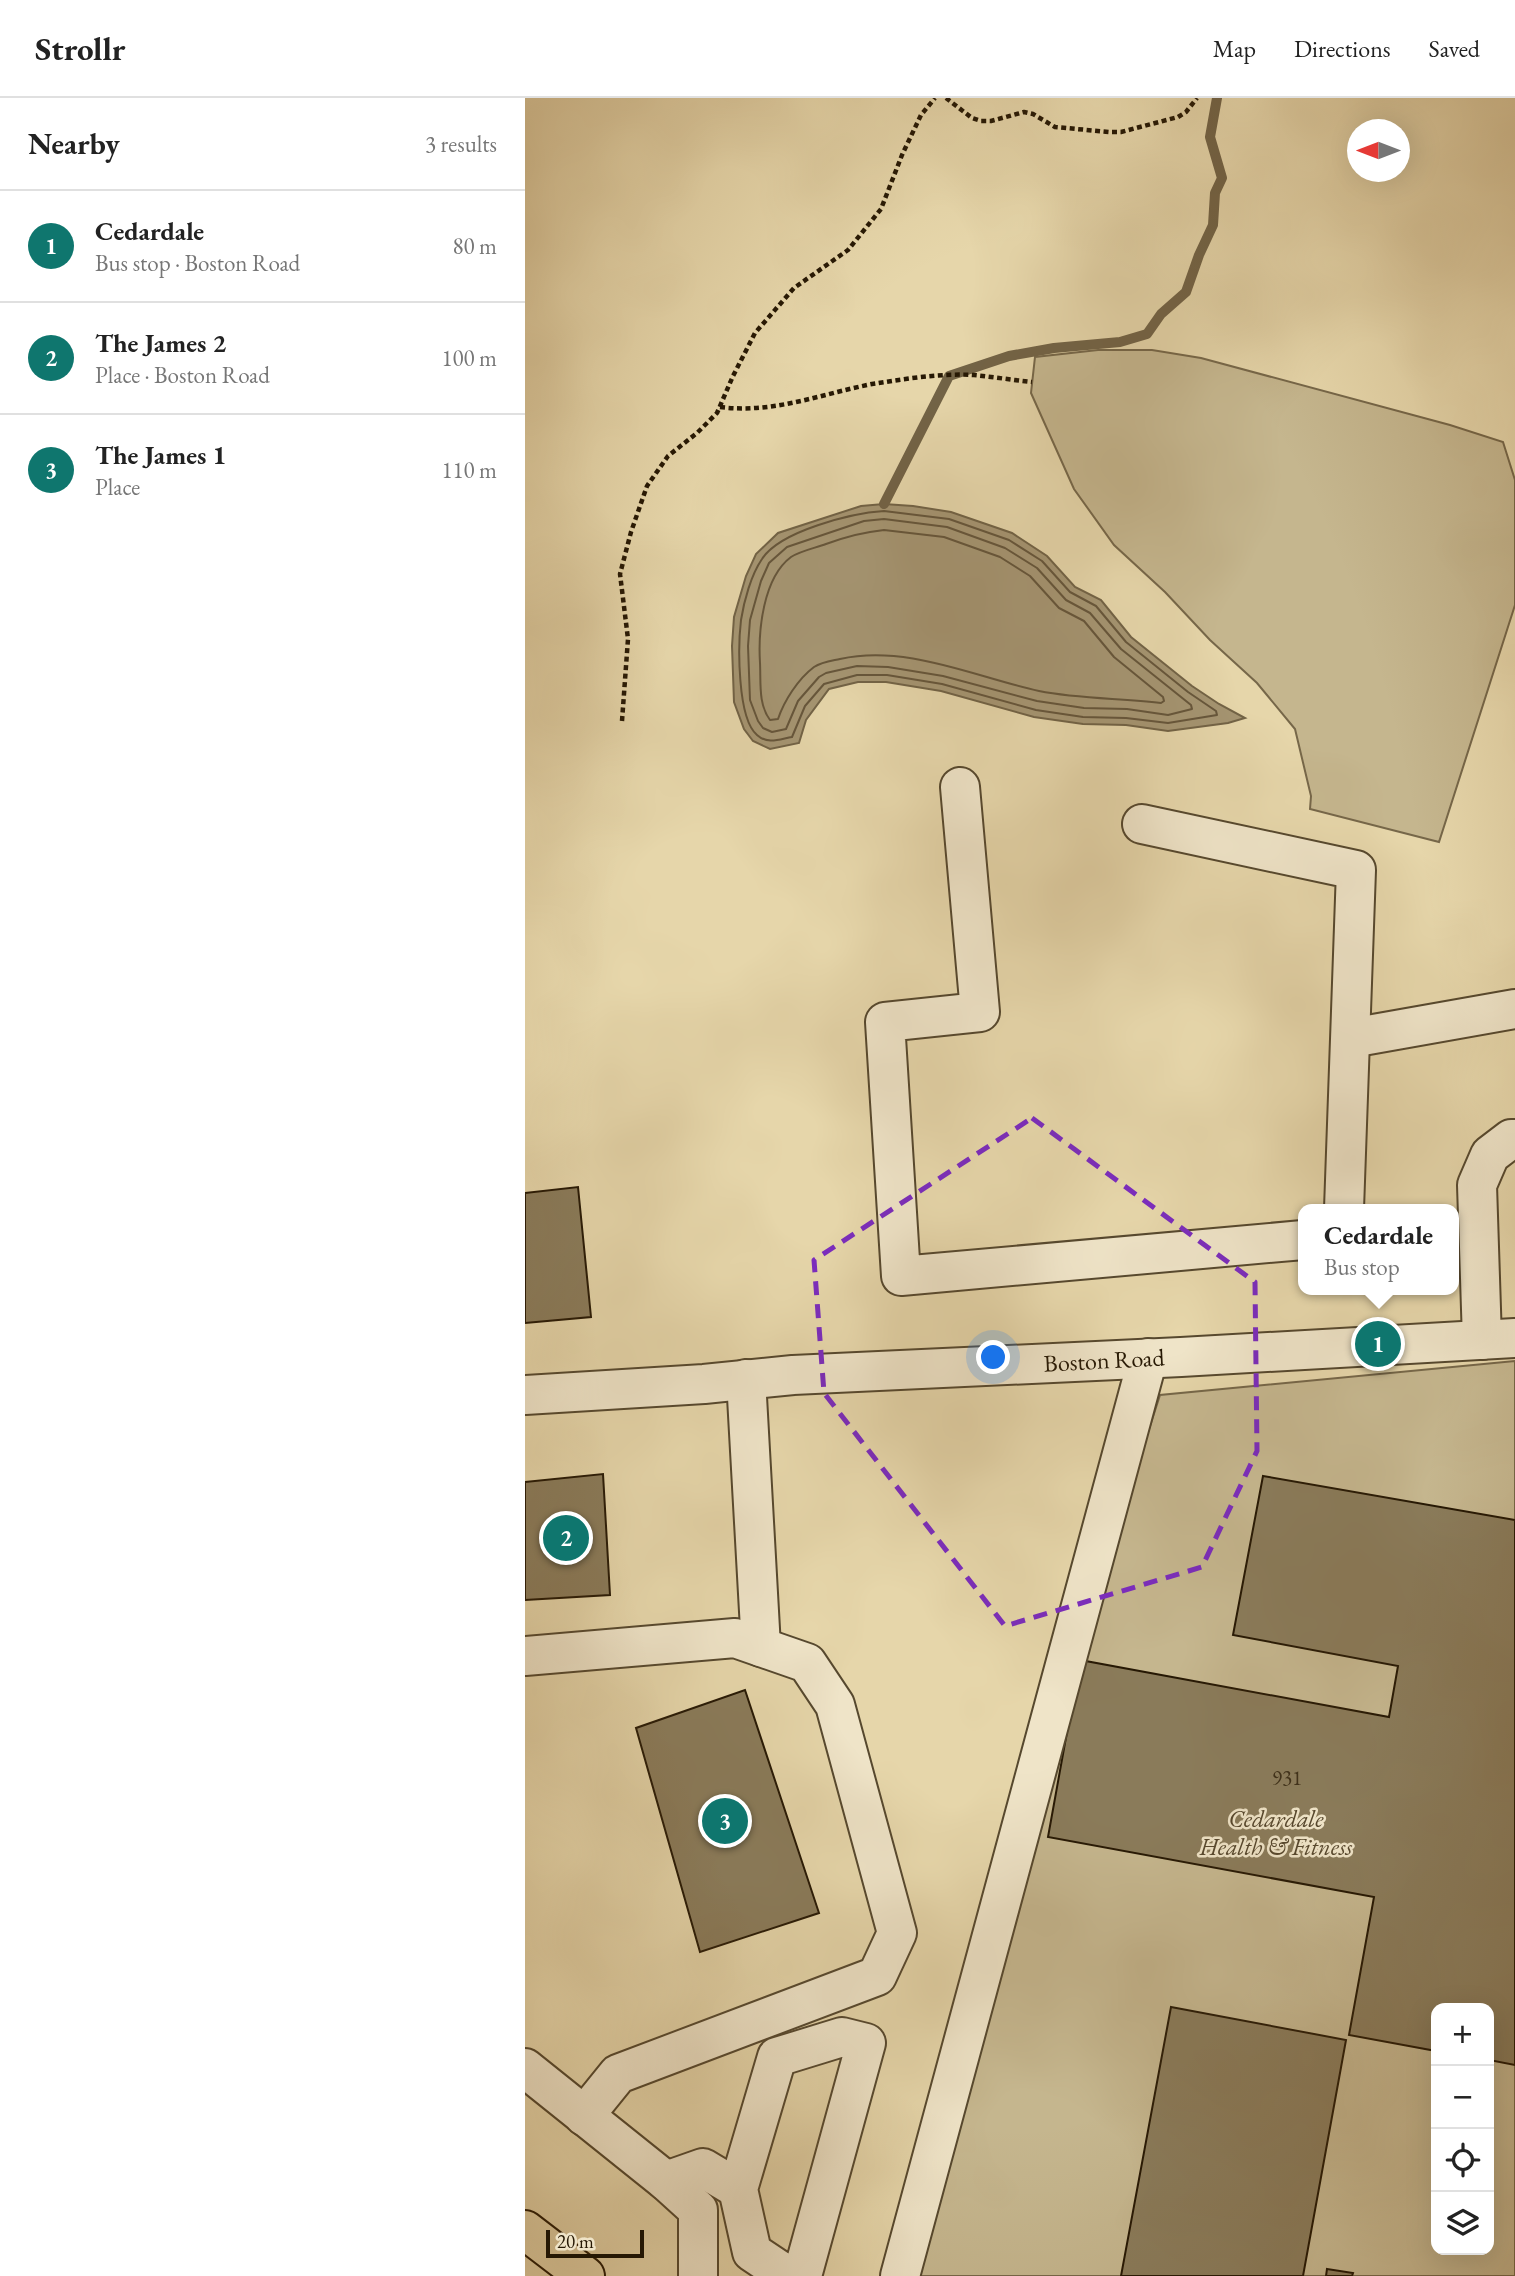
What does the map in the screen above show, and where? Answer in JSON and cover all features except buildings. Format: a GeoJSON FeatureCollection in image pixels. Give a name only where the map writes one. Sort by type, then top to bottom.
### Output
{"type":"FeatureCollection","features":[{"type":"Feature","properties":{"kind":"main road"},"geometry":{"type":"LineString","coordinates":[[525,2230],[579,2274]]}},
{"type":"Feature","properties":{"kind":"street"},"geometry":{"type":"LineString","coordinates":[[960,786],[980,1012],[885,1022],[901,1276],[1298,1240]]}},
{"type":"Feature","properties":{"kind":"street"},"geometry":{"type":"LineString","coordinates":[[1142,824],[1356,870],[1344,1204]]}},
{"type":"Feature","properties":{"kind":"street"},"geometry":{"type":"LineString","coordinates":[[1351,1038],[1515,1009]]}},
{"type":"Feature","properties":{"kind":"street"},"geometry":{"type":"LineString","coordinates":[[1499,1339],[1477,1185],[1490,1156],[1511,1139],[1515,1139]]}},
{"type":"Feature","properties":{"kind":"street","name":"Boston Road"},"geometry":{"type":"LineString","coordinates":[[525,1395],[793,1374],[1499,1339]]}},
{"type":"Feature","properties":{"kind":"street"},"geometry":{"type":"LineString","coordinates":[[900,2276],[1148,1358]]}},
{"type":"Feature","properties":{"kind":"street"},"geometry":{"type":"LineString","coordinates":[[746,1379],[761,1647]]}},
{"type":"Feature","properties":{"kind":"street"},"geometry":{"type":"LineString","coordinates":[[525,1656],[735,1638],[807,1663],[835,1706],[897,1933],[877,1976],[618,2074],[584,2116]]}},
{"type":"Feature","properties":{"kind":"street"},"geometry":{"type":"LineString","coordinates":[[788,2276],[752,2252],[738,2189],[777,2057],[842,2037],[866,2043],[802,2276]]}},
{"type":"Feature","properties":{"kind":"street"},"geometry":{"type":"LineString","coordinates":[[525,2068],[666,2181],[698,2210],[698,2276]]}},
{"type":"Feature","properties":{"kind":"street"},"geometry":{"type":"LineString","coordinates":[[666,2181],[703,2168],[738,2189]]}},
{"type":"Feature","properties":{"kind":"path"},"geometry":{"type":"LineString","coordinates":[[622,721],[628,639],[620,574],[647,486],[668,456],[717,413],[755,333],[794,288],[848,250],[881,209],[911,135],[921,115],[935,98]]}},
{"type":"Feature","properties":{"kind":"path"},"geometry":{"type":"LineString","coordinates":[[946,98],[972,118],[981,121],[1024,112],[1033,114],[1055,127],[1121,132],[1178,117],[1186,112],[1197,98]]}},
{"type":"Feature","properties":{"kind":"path"},"geometry":{"type":"LineString","coordinates":[[720,407],[741,410],[767,408],[911,378],[971,375],[1032,382]]}},
{"type":"Feature","properties":{"kind":"highlighted area"},"geometry":{"type":"Polygon","coordinates":[[[1032,1118],[1255,1282],[1257,1451],[1202,1567],[1005,1626],[824,1393],[814,1260],[1032,1118]]]}},
{"type":"Feature","properties":{"kind":"green space"},"geometry":{"type":"Polygon","coordinates":[[[1098,350],[1152,350],[1201,358],[1450,425],[1503,442],[1515,480],[1515,605],[1439,842],[1310,809],[1311,796],[1295,729],[1257,683],[1114,545],[1074,489],[1031,393],[1035,357],[1098,350]]]}},
{"type":"Feature","properties":{"kind":"green space","name":"Cedardale Health & Fitness"},"geometry":{"type":"Polygon","coordinates":[[[1515,1361],[1515,2276],[913,2276],[1075,1660],[1160,1395],[1515,1361]]]}},
{"type":"Feature","properties":{"kind":"water"},"geometry":{"type":"Polygon","coordinates":[[[884,504],[951,512],[1012,533],[1047,556],[1075,587],[1101,600],[1131,637],[1192,686],[1245,718],[1228,723],[1168,731],[1126,725],[1083,724],[1034,717],[941,691],[886,682],[858,682],[829,689],[806,720],[799,743],[770,749],[753,741],[744,729],[734,702],[732,646],[734,617],[746,576],[756,554],[778,533],[861,506],[884,504]]]}},
{"type":"Feature","properties":{"kind":"waterway"},"geometry":{"type":"LineString","coordinates":[[884,504],[949,376],[1009,356],[1054,348],[1120,342],[1147,334],[1161,314],[1186,292],[1213,225],[1215,193],[1222,178],[1210,137],[1217,98]]}},
{"type":"Feature","properties":{"kind":"place","name":"Cedardale"},"geometry":{"type":"Point","coordinates":[1378,1344]}},
{"type":"Feature","properties":{"kind":"place","name":"The James 2"},"geometry":{"type":"Point","coordinates":[566,1538]}},
{"type":"Feature","properties":{"kind":"place","name":"The James 1"},"geometry":{"type":"Point","coordinates":[725,1821]}}]}
